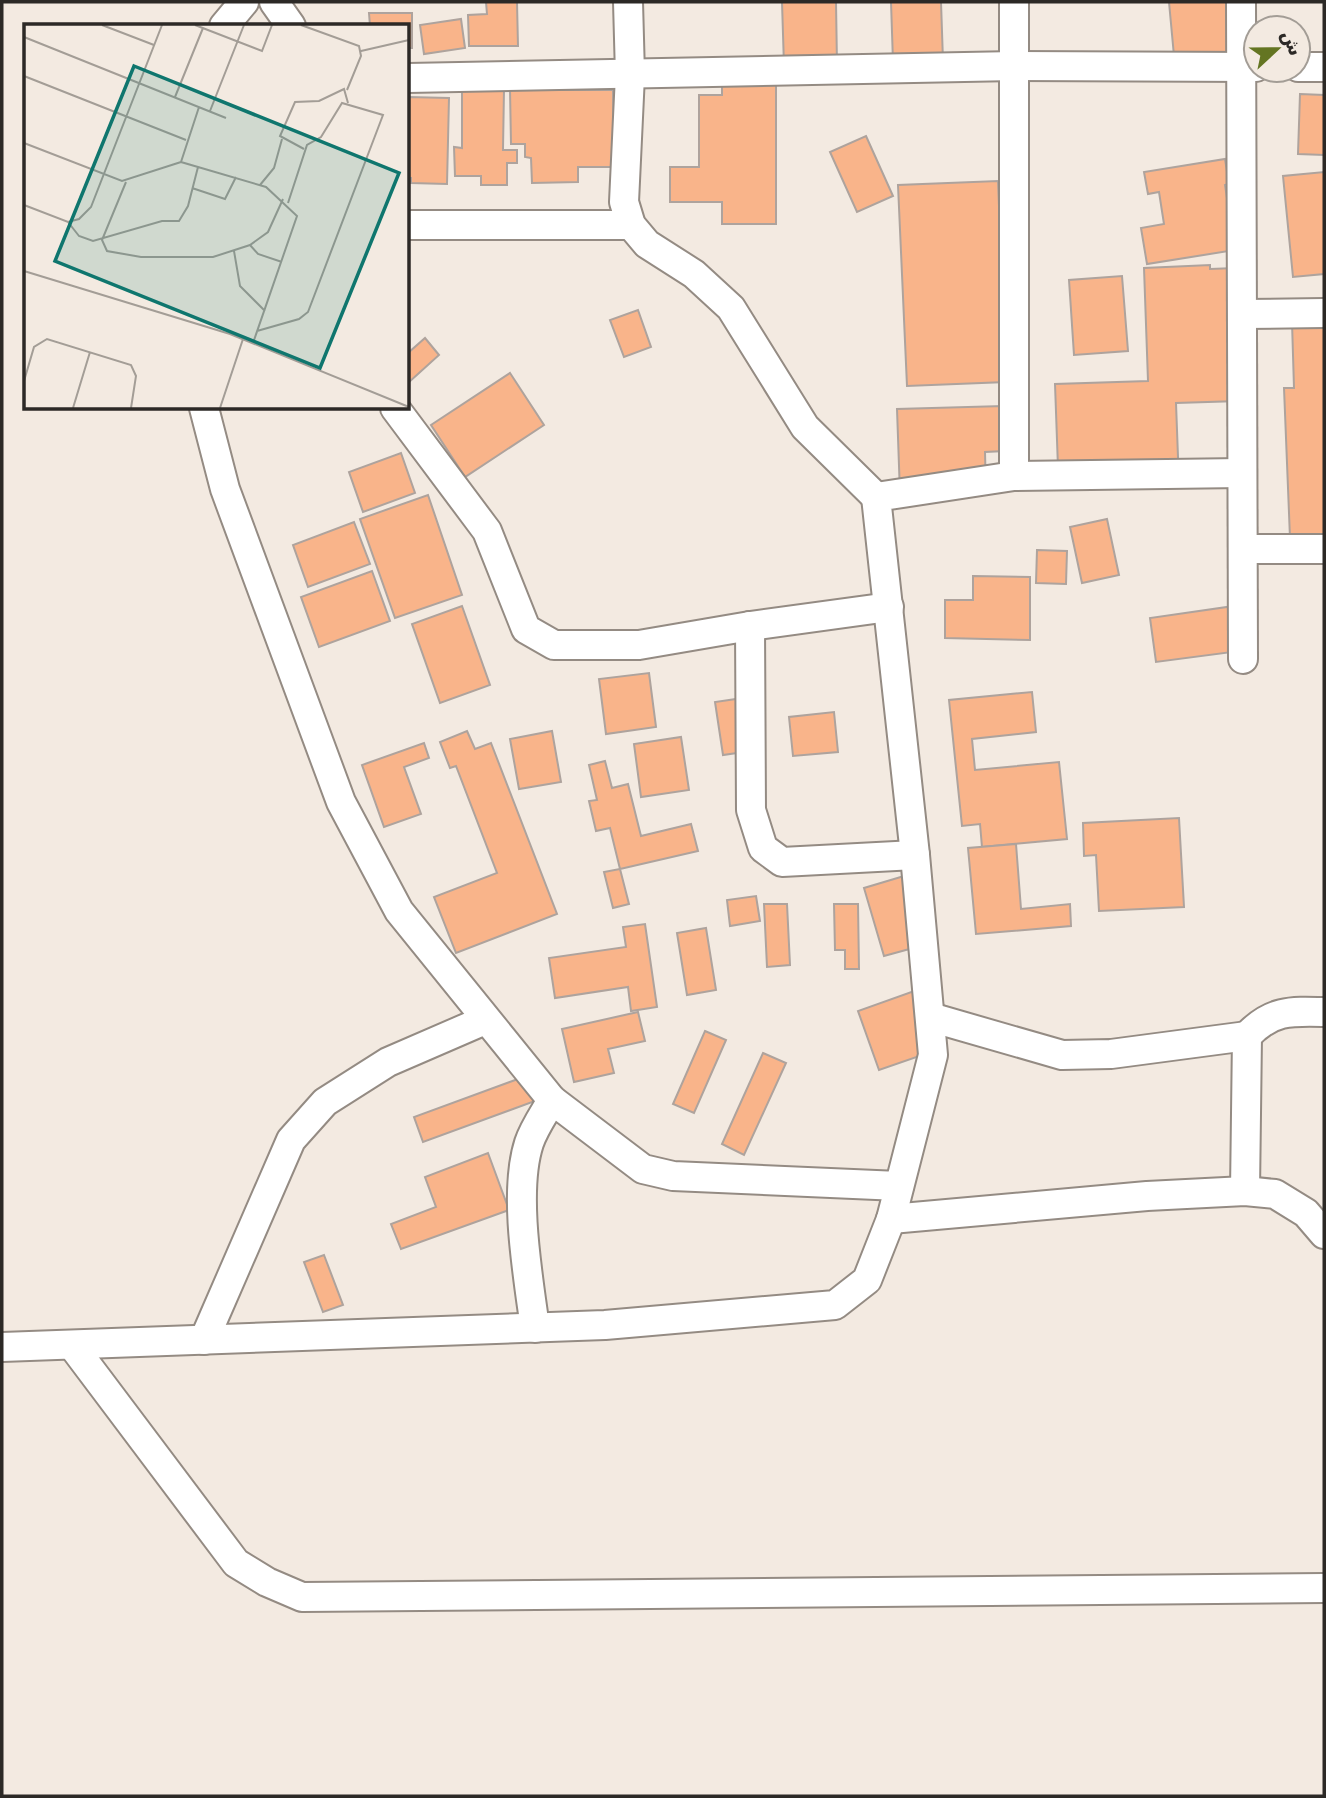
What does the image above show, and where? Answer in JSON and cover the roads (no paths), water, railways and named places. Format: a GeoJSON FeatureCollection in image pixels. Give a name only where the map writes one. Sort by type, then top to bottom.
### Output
{"type":"FeatureCollection","features":[{"type":"Feature","properties":{"kind":"street"},"geometry":{"type":"LineString","coordinates":[[226,24],[244,2]]}},
{"type":"Feature","properties":{"kind":"street"},"geometry":{"type":"LineString","coordinates":[[274,2],[290,24]]}},
{"type":"Feature","properties":{"kind":"street"},"geometry":{"type":"LineString","coordinates":[[2,1348],[534,1328],[835,1305],[867,1280],[891,1219],[933,1055],[915,855],[876,497],[805,427],[732,308],[694,274],[647,244],[631,225],[624,202],[629,75],[628,2]]}},
{"type":"Feature","properties":{"kind":"street"},"geometry":{"type":"LineString","coordinates":[[1014,2],[1014,476]]}},
{"type":"Feature","properties":{"kind":"street"},"geometry":{"type":"LineString","coordinates":[[410,78],[1015,66],[1242,67]]}},
{"type":"Feature","properties":{"kind":"street"},"geometry":{"type":"LineString","coordinates":[[1243,659],[1242,314],[1249,84]]}},
{"type":"Feature","properties":{"kind":"street"},"geometry":{"type":"LineString","coordinates":[[410,225],[631,225]]}},
{"type":"Feature","properties":{"kind":"street"},"geometry":{"type":"LineString","coordinates":[[1242,314],[1324,313]]}},
{"type":"Feature","properties":{"kind":"street"},"geometry":{"type":"LineString","coordinates":[[205,410],[225,489],[341,802],[399,911],[552,1100],[643,1168],[673,1176],[899,1186]]}},
{"type":"Feature","properties":{"kind":"street"},"geometry":{"type":"LineString","coordinates":[[396,410],[487,531],[526,629],[554,645],[627,645],[889,607]]}},
{"type":"Feature","properties":{"kind":"street"},"geometry":{"type":"LineString","coordinates":[[876,497],[1014,476],[1242,473]]}},
{"type":"Feature","properties":{"kind":"street"},"geometry":{"type":"LineString","coordinates":[[1243,549],[1324,549]]}},
{"type":"Feature","properties":{"kind":"street"},"geometry":{"type":"LineString","coordinates":[[750,626],[751,810],[763,848],[782,862],[915,855]]}},
{"type":"Feature","properties":{"kind":"street"},"geometry":{"type":"LineString","coordinates":[[930,1017],[1062,1055],[1111,1054],[1247,1036],[1261,1021],[1289,1012],[1324,1012]]}},
{"type":"Feature","properties":{"kind":"street"},"geometry":{"type":"LineString","coordinates":[[204,1340],[291,1140],[325,1102],[388,1062],[485,1020]]}},
{"type":"Feature","properties":{"kind":"street"},"geometry":{"type":"LineString","coordinates":[[1245,1191],[1247,1036]]}},
{"type":"Feature","properties":{"kind":"street"},"geometry":{"type":"LineString","coordinates":[[534,1328],[524,1245],[524,1168],[529,1142],[552,1100]]}},
{"type":"Feature","properties":{"kind":"street"},"geometry":{"type":"LineString","coordinates":[[891,1219],[1147,1196],[1245,1191],[1275,1194],[1306,1213],[1324,1234]]}},
{"type":"Feature","properties":{"kind":"street"},"geometry":{"type":"LineString","coordinates":[[72,1345],[236,1563],[267,1582],[302,1597],[1324,1588]]}}]}
